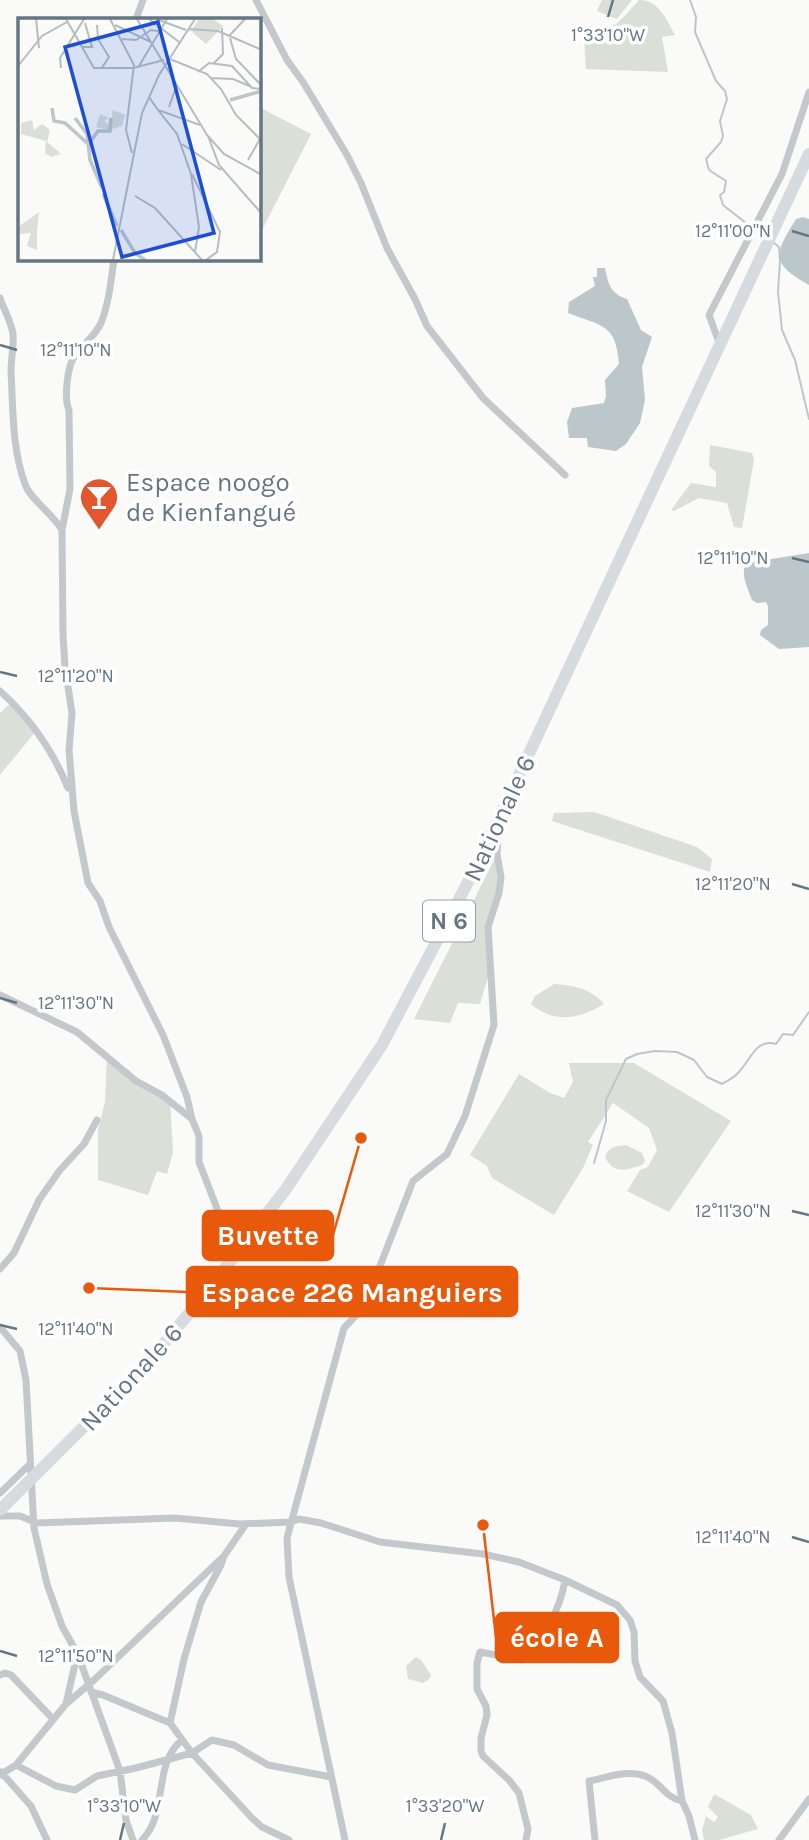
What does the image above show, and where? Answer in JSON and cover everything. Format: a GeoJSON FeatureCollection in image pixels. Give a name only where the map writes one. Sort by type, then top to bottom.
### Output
{"type":"FeatureCollection","features":[{"type":"Feature","properties":{"kind":"main road","name":"Nationale 6"},"geometry":{"type":"LineString","coordinates":[[0,1510],[147,1364],[235,1255],[317,1144],[382,1045],[453,914],[500,817],[809,154]]}},
{"type":"Feature","properties":{"kind":"street"},"geometry":{"type":"LineString","coordinates":[[136,18],[143,0]]}},
{"type":"Feature","properties":{"kind":"street"},"geometry":{"type":"LineString","coordinates":[[256,0],[287,60],[303,82],[361,183],[387,248],[427,326],[483,398],[565,475]]}},
{"type":"Feature","properties":{"kind":"street"},"geometry":{"type":"LineString","coordinates":[[720,345],[709,315],[782,174],[809,92]]}},
{"type":"Feature","properties":{"kind":"street"},"geometry":{"type":"LineString","coordinates":[[114,261],[110,289],[100,326],[72,361],[66,402],[69,410],[70,489],[62,530],[64,657],[72,713],[69,750],[71,795],[88,884],[100,901],[109,927],[163,1035],[199,1136],[199,1162],[235,1255]]}},
{"type":"Feature","properties":{"kind":"street"},"geometry":{"type":"LineString","coordinates":[[0,298],[11,323],[14,429],[25,487],[47,509],[62,530]]}},
{"type":"Feature","properties":{"kind":"street"},"geometry":{"type":"LineString","coordinates":[[0,691],[23,712],[56,759],[71,795]]}},
{"type":"Feature","properties":{"kind":"street"},"geometry":{"type":"LineString","coordinates":[[345,1840],[289,1577],[287,1538],[344,1328],[364,1307],[413,1181],[447,1154],[465,1116],[494,1025],[488,927],[499,894],[501,877],[497,854],[500,817]]}},
{"type":"Feature","properties":{"kind":"street"},"geometry":{"type":"LineString","coordinates":[[0,995],[77,1032],[136,1081],[162,1095],[192,1119]]}},
{"type":"Feature","properties":{"kind":"street"},"geometry":{"type":"LineString","coordinates":[[0,1269],[14,1253],[39,1200],[60,1170],[84,1144],[97,1120]]}},
{"type":"Feature","properties":{"kind":"street"},"geometry":{"type":"LineString","coordinates":[[0,1327],[20,1351],[26,1380],[33,1522],[54,1605],[78,1655],[120,1771],[126,1819],[133,1840]]}},
{"type":"Feature","properties":{"kind":"street"},"geometry":{"type":"LineString","coordinates":[[0,1493],[30,1464]]}},
{"type":"Feature","properties":{"kind":"street"},"geometry":{"type":"LineString","coordinates":[[0,1516],[20,1516],[33,1522],[175,1518],[246,1524],[291,1522],[299,1519],[321,1523],[380,1542],[483,1554],[519,1562],[565,1580],[617,1605],[629,1620],[634,1632],[635,1661],[640,1677],[663,1701],[671,1728],[682,1801],[695,1840]]}},
{"type":"Feature","properties":{"kind":"street"},"geometry":{"type":"LineString","coordinates":[[47,1840],[31,1807],[1,1773],[16,1765],[66,1704],[90,1689],[223,1556],[246,1524]]}},
{"type":"Feature","properties":{"kind":"street"},"geometry":{"type":"LineString","coordinates":[[170,1723],[201,1602],[221,1566],[223,1556]]}},
{"type":"Feature","properties":{"kind":"street"},"geometry":{"type":"LineString","coordinates":[[526,1840],[528,1829],[519,1793],[481,1751],[481,1738],[487,1715],[486,1706],[477,1689],[477,1663],[480,1652],[522,1660],[536,1645],[558,1609],[565,1580]]}},
{"type":"Feature","properties":{"kind":"street"},"geometry":{"type":"LineString","coordinates":[[66,1704],[78,1655]]}},
{"type":"Feature","properties":{"kind":"street"},"geometry":{"type":"LineString","coordinates":[[0,1675],[11,1675],[53,1718]]}},
{"type":"Feature","properties":{"kind":"street"},"geometry":{"type":"LineString","coordinates":[[90,1689],[170,1723],[192,1754],[262,1827],[289,1840]]}},
{"type":"Feature","properties":{"kind":"street"},"geometry":{"type":"LineString","coordinates":[[142,1840],[154,1823],[168,1758],[174,1746],[182,1740]]}},
{"type":"Feature","properties":{"kind":"street"},"geometry":{"type":"LineString","coordinates":[[16,1765],[57,1786],[72,1790],[97,1776],[192,1754],[208,1742],[224,1741],[268,1765],[331,1777]]}},
{"type":"Feature","properties":{"kind":"street"},"geometry":{"type":"LineString","coordinates":[[595,1840],[589,1782],[618,1775],[643,1775],[671,1798],[682,1801]]}},
{"type":"Feature","properties":{"kind":"street"},"geometry":{"type":"LineString","coordinates":[[779,1840],[809,1799]]}},
{"type":"Feature","properties":{"kind":"shaded area"},"geometry":{"type":"Polygon","coordinates":[[[602,0],[632,0],[617,19],[597,11],[602,0]]]}},
{"type":"Feature","properties":{"kind":"shaded area"},"geometry":{"type":"Polygon","coordinates":[[[639,0],[657,7],[675,35],[662,37],[668,72],[586,69],[584,37],[602,32],[615,24],[639,0]]]}},
{"type":"Feature","properties":{"kind":"shaded area"},"geometry":{"type":"Polygon","coordinates":[[[261,108],[311,134],[261,232],[261,108]]]}},
{"type":"Feature","properties":{"kind":"shaded area"},"geometry":{"type":"Polygon","coordinates":[[[796,219],[809,219],[809,285],[787,270],[780,256],[780,249],[796,219]]]}},
{"type":"Feature","properties":{"kind":"shaded area"},"geometry":{"type":"Polygon","coordinates":[[[597,268],[605,268],[611,288],[627,299],[641,330],[652,337],[642,367],[645,400],[640,423],[626,444],[616,451],[588,447],[587,438],[569,438],[567,422],[572,408],[604,403],[605,380],[619,364],[614,341],[605,328],[568,313],[569,302],[595,286],[593,277],[597,277],[597,268]]]}},
{"type":"Feature","properties":{"kind":"shaded area"},"geometry":{"type":"Polygon","coordinates":[[[710,445],[752,453],[754,460],[742,528],[734,527],[727,503],[699,498],[674,511],[671,510],[691,483],[716,487],[716,472],[709,466],[710,445]]]}},
{"type":"Feature","properties":{"kind":"shaded area"},"geometry":{"type":"Polygon","coordinates":[[[809,553],[809,647],[779,649],[760,635],[761,630],[768,625],[768,606],[766,602],[757,603],[752,600],[745,582],[744,568],[746,563],[809,553]]]}},
{"type":"Feature","properties":{"kind":"shaded area"},"geometry":{"type":"Polygon","coordinates":[[[12,702],[36,731],[0,775],[0,713],[12,702]]]}},
{"type":"Feature","properties":{"kind":"shaded area"},"geometry":{"type":"Polygon","coordinates":[[[594,812],[697,847],[712,859],[710,872],[552,821],[554,813],[594,812]]]}},
{"type":"Feature","properties":{"kind":"shaded area"},"geometry":{"type":"Polygon","coordinates":[[[497,854],[501,877],[488,927],[491,967],[480,1004],[458,1003],[450,1023],[414,1019],[497,854]]]}},
{"type":"Feature","properties":{"kind":"shaded area"},"geometry":{"type":"Polygon","coordinates":[[[554,984],[581,989],[604,1004],[576,1016],[549,1015],[531,1004],[535,996],[554,984]]]}},
{"type":"Feature","properties":{"kind":"shaded area"},"geometry":{"type":"Polygon","coordinates":[[[107,1056],[170,1101],[173,1152],[167,1174],[157,1171],[148,1195],[98,1180],[98,1130],[105,1102],[107,1056]]]}},
{"type":"Feature","properties":{"kind":"shaded area"},"geometry":{"type":"Polygon","coordinates":[[[569,1063],[634,1063],[731,1121],[669,1212],[627,1191],[640,1170],[648,1167],[657,1150],[649,1128],[613,1103],[588,1142],[593,1145],[583,1168],[554,1215],[492,1178],[487,1166],[470,1155],[519,1074],[550,1093],[564,1098],[573,1082],[569,1063]]]}},
{"type":"Feature","properties":{"kind":"shaded area"},"geometry":{"type":"Polygon","coordinates":[[[626,1145],[642,1153],[645,1161],[642,1165],[621,1170],[612,1167],[605,1157],[608,1151],[626,1145]]]}},
{"type":"Feature","properties":{"kind":"shaded area"},"geometry":{"type":"Polygon","coordinates":[[[416,1657],[431,1675],[423,1683],[408,1679],[406,1666],[416,1657]]]}},
{"type":"Feature","properties":{"kind":"shaded area"},"geometry":{"type":"Polygon","coordinates":[[[714,1794],[751,1815],[758,1829],[719,1840],[704,1840],[702,1830],[706,1816],[714,1822],[718,1817],[708,1807],[714,1794]]]}},
{"type":"Feature","properties":{"kind":"waterway"},"geometry":{"type":"LineString","coordinates":[[690,0],[696,17],[695,32],[716,81],[725,91],[727,99],[720,121],[723,136],[721,142],[706,159],[709,170],[726,181],[724,192],[720,195],[723,205],[751,227]]}},
{"type":"Feature","properties":{"kind":"waterway"},"geometry":{"type":"LineString","coordinates":[[755,230],[765,236]]}},
{"type":"Feature","properties":{"kind":"waterway"},"geometry":{"type":"LineString","coordinates":[[773,242],[779,247],[778,292],[782,330],[795,360],[809,419]]}},
{"type":"Feature","properties":{"kind":"waterway"},"geometry":{"type":"LineString","coordinates":[[594,1163],[606,1121],[606,1100],[626,1059],[655,1051],[677,1052],[694,1060],[707,1077],[722,1084],[737,1074],[763,1044],[776,1044],[783,1034],[793,1035],[809,1012]]}},
{"type":"Feature","properties":{"kind":"place","name":"Espace noogo de Kienfangué"},"geometry":{"type":"Point","coordinates":[99,531]}},
{"type":"Feature","properties":{"kind":"place","name":"Buvette"},"geometry":{"type":"Point","coordinates":[361,1138]}},
{"type":"Feature","properties":{"kind":"place","name":"Espace 226 Manguiers"},"geometry":{"type":"Point","coordinates":[89,1288]}},
{"type":"Feature","properties":{"kind":"place","name":"école A"},"geometry":{"type":"Point","coordinates":[483,1525]}}]}
